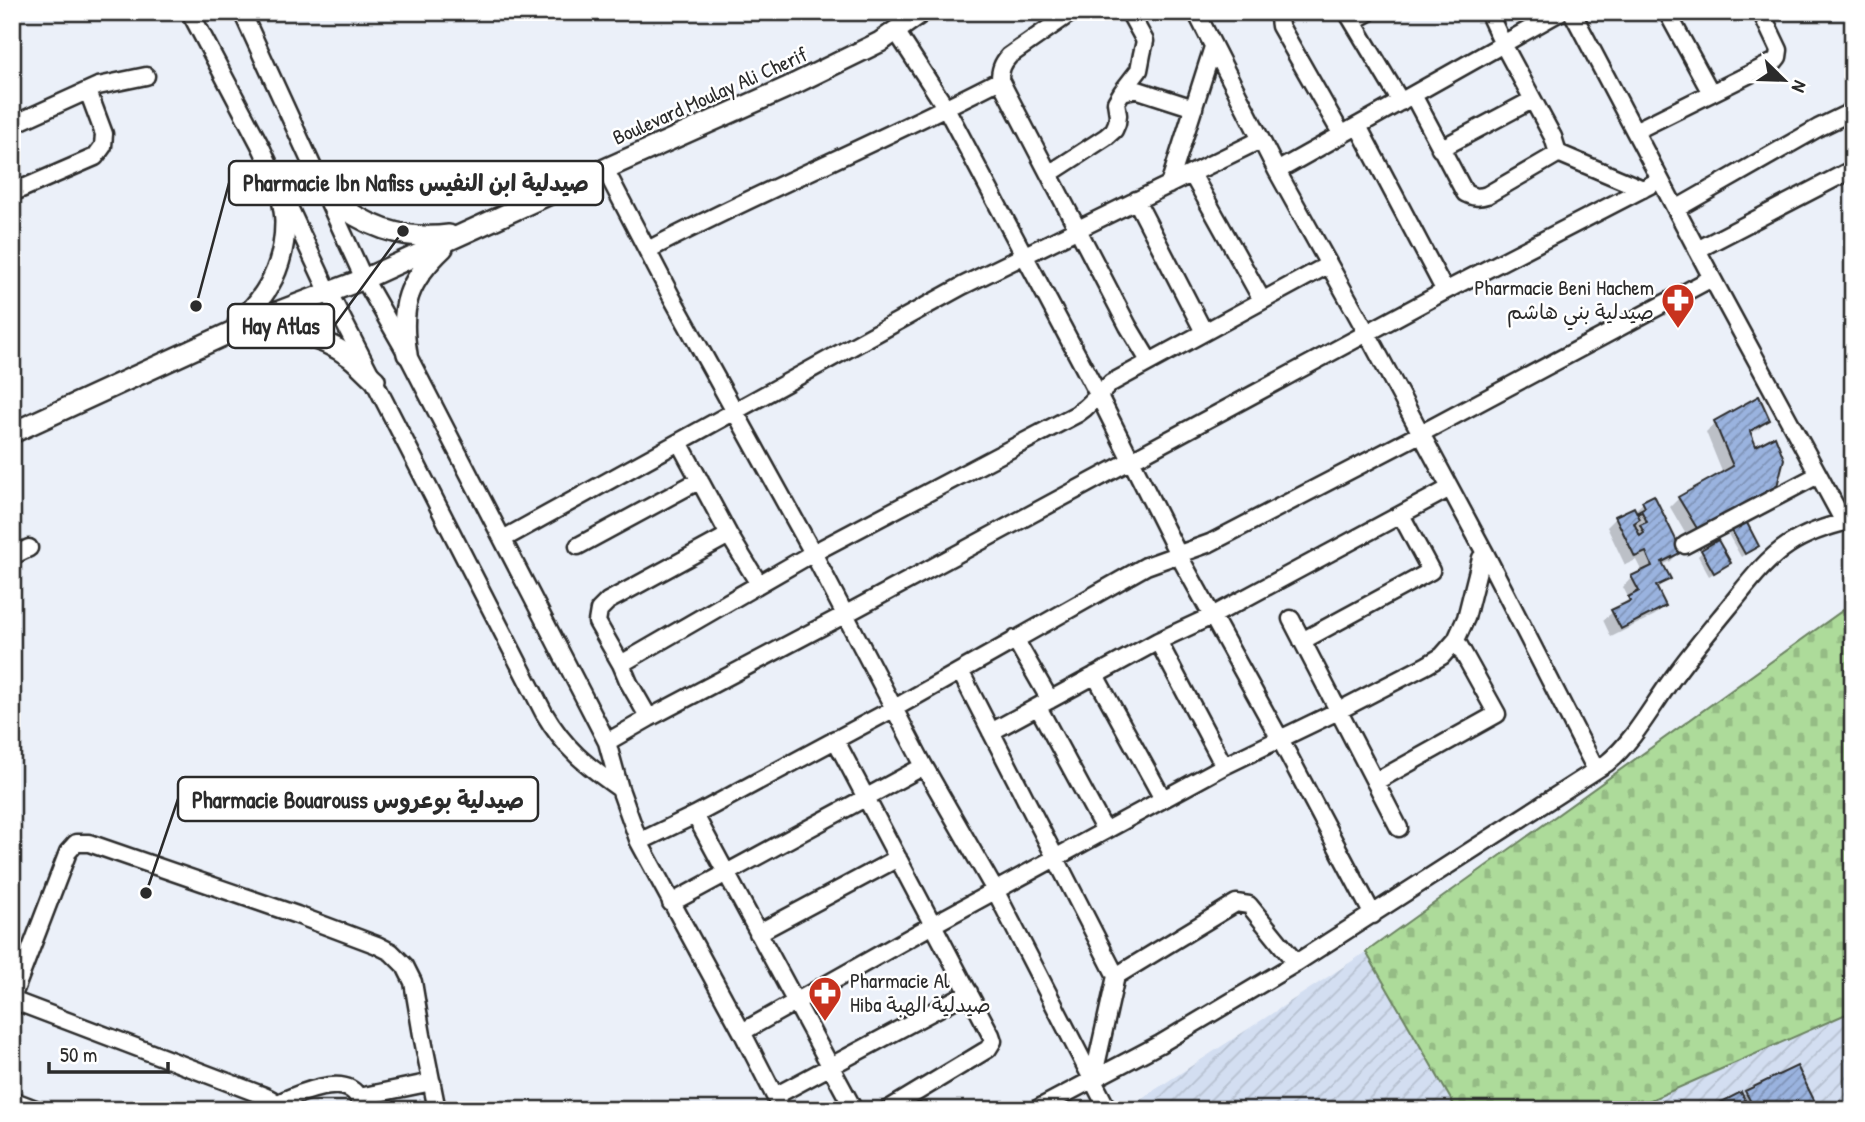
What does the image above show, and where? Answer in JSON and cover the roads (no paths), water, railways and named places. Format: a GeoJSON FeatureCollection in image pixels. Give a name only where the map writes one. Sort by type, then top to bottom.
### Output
{"type":"FeatureCollection","features":[{"type":"Feature","properties":{"kind":"main road","name":"Boulevard Moulay Ali Cherif"},"geometry":{"type":"LineString","coordinates":[[12,433],[264,317],[364,279],[786,88],[880,42],[922,12]]}},
{"type":"Feature","properties":{"kind":"main road"},"geometry":{"type":"LineString","coordinates":[[214,341],[256,307],[273,281],[283,251],[285,220],[280,189]]}},
{"type":"Feature","properties":{"kind":"main road"},"geometry":{"type":"LineString","coordinates":[[327,197],[367,223],[389,232],[437,237],[461,234]]}},
{"type":"Feature","properties":{"kind":"main road"},"geometry":{"type":"LineString","coordinates":[[407,354],[403,330],[405,306],[413,283],[426,263],[461,234]]}},
{"type":"Feature","properties":{"kind":"main road"},"geometry":{"type":"LineString","coordinates":[[214,341],[254,331],[288,332],[321,341],[350,357],[374,380]]}},
{"type":"Feature","properties":{"kind":"street"},"geometry":{"type":"LineString","coordinates":[[190,12],[261,146],[329,293],[553,728],[574,754],[620,789]]}},
{"type":"Feature","properties":{"kind":"street"},"geometry":{"type":"LineString","coordinates":[[242,12],[364,279],[407,354],[607,742],[639,842],[779,1103],[830,1066],[969,992]]}},
{"type":"Feature","properties":{"kind":"street"},"geometry":{"type":"LineString","coordinates":[[1072,12],[1009,56],[1003,63],[1000,80],[1128,326],[1149,361]]}},
{"type":"Feature","properties":{"kind":"street"},"geometry":{"type":"LineString","coordinates":[[1049,174],[1114,130],[1118,115],[1116,102],[1139,70],[1145,41],[1129,12]]}},
{"type":"Feature","properties":{"kind":"street"},"geometry":{"type":"LineString","coordinates":[[1196,12],[1260,140],[1485,553],[1596,770]]}},
{"type":"Feature","properties":{"kind":"street"},"geometry":{"type":"LineString","coordinates":[[1278,12],[1280,26],[1342,135]]}},
{"type":"Feature","properties":{"kind":"street"},"geometry":{"type":"LineString","coordinates":[[1369,12],[1350,17],[1407,98],[1465,193],[1480,198],[1558,153]]}},
{"type":"Feature","properties":{"kind":"street"},"geometry":{"type":"LineString","coordinates":[[1488,12],[1553,137],[1558,153],[1643,190]]}},
{"type":"Feature","properties":{"kind":"street"},"geometry":{"type":"LineString","coordinates":[[1277,171],[1560,12]]}},
{"type":"Feature","properties":{"kind":"street"},"geometry":{"type":"LineString","coordinates":[[1035,1110],[1160,1044],[1296,963],[1596,770],[1619,753],[1686,658],[1774,554],[1791,543],[1848,521],[1818,475],[1572,12]]}},
{"type":"Feature","properties":{"kind":"street"},"geometry":{"type":"LineString","coordinates":[[1667,12],[1712,93]]}},
{"type":"Feature","properties":{"kind":"street"},"geometry":{"type":"LineString","coordinates":[[1635,131],[1769,66],[1778,57],[1777,44],[1761,12]]}},
{"type":"Feature","properties":{"kind":"street"},"geometry":{"type":"LineString","coordinates":[[896,31],[946,108],[1098,394],[1178,554],[1373,915]]}},
{"type":"Feature","properties":{"kind":"street"},"geometry":{"type":"LineString","coordinates":[[1169,185],[1213,47]]}},
{"type":"Feature","properties":{"kind":"street"},"geometry":{"type":"LineString","coordinates":[[12,125],[97,86],[146,76]]}},
{"type":"Feature","properties":{"kind":"street"},"geometry":{"type":"LineString","coordinates":[[648,250],[1000,80]]}},
{"type":"Feature","properties":{"kind":"street"},"geometry":{"type":"LineString","coordinates":[[1122,92],[1135,89],[1194,108]]}},
{"type":"Feature","properties":{"kind":"street"},"geometry":{"type":"LineString","coordinates":[[12,193],[95,157],[103,146],[104,134],[88,91]]}},
{"type":"Feature","properties":{"kind":"street"},"geometry":{"type":"LineString","coordinates":[[1440,149],[1532,100]]}},
{"type":"Feature","properties":{"kind":"street"},"geometry":{"type":"LineString","coordinates":[[1676,209],[1853,111]]}},
{"type":"Feature","properties":{"kind":"street"},"geometry":{"type":"LineString","coordinates":[[1358,126],[1445,291]]}},
{"type":"Feature","properties":{"kind":"street"},"geometry":{"type":"LineString","coordinates":[[503,539],[962,286],[1260,140]]}},
{"type":"Feature","properties":{"kind":"street"},"geometry":{"type":"LineString","coordinates":[[605,169],[846,614],[893,709],[996,892],[1108,1110]]}},
{"type":"Feature","properties":{"kind":"street"},"geometry":{"type":"LineString","coordinates":[[1697,250],[1853,169]]}},
{"type":"Feature","properties":{"kind":"street"},"geometry":{"type":"LineString","coordinates":[[1192,174],[1262,300]]}},
{"type":"Feature","properties":{"kind":"street"},"geometry":{"type":"LineString","coordinates":[[607,742],[1445,291],[1660,180]]}},
{"type":"Feature","properties":{"kind":"street"},"geometry":{"type":"LineString","coordinates":[[1136,200],[1204,332]]}},
{"type":"Feature","properties":{"kind":"street"},"geometry":{"type":"LineString","coordinates":[[621,664],[813,553],[1077,414],[1111,383],[1328,265]]}},
{"type":"Feature","properties":{"kind":"street"},"geometry":{"type":"LineString","coordinates":[[639,842],[893,709],[1146,566],[1210,543],[1712,278]]}},
{"type":"Feature","properties":{"kind":"street"},"geometry":{"type":"LineString","coordinates":[[679,442],[759,584]]}},
{"type":"Feature","properties":{"kind":"street"},"geometry":{"type":"LineString","coordinates":[[1685,545],[1818,475]]}},
{"type":"Feature","properties":{"kind":"street"},"geometry":{"type":"LineString","coordinates":[[578,546],[700,480]]}},
{"type":"Feature","properties":{"kind":"street"},"geometry":{"type":"LineString","coordinates":[[991,732],[1450,488]]}},
{"type":"Feature","properties":{"kind":"street"},"geometry":{"type":"LineString","coordinates":[[1302,641],[1431,571],[1401,515]]}},
{"type":"Feature","properties":{"kind":"street"},"geometry":{"type":"LineString","coordinates":[[649,718],[597,622],[599,610],[608,601],[729,535]]}},
{"type":"Feature","properties":{"kind":"street"},"geometry":{"type":"LineString","coordinates":[[12,556],[29,548]]}},
{"type":"Feature","properties":{"kind":"street"},"geometry":{"type":"LineString","coordinates":[[742,1032],[1224,766],[1338,711],[1442,656],[1456,640],[1466,618],[1481,558],[1485,553]]}},
{"type":"Feature","properties":{"kind":"street"},"geometry":{"type":"LineString","coordinates":[[1291,620],[1399,828]]}},
{"type":"Feature","properties":{"kind":"street"},"geometry":{"type":"LineString","coordinates":[[1015,639],[1105,831]]}},
{"type":"Feature","properties":{"kind":"street"},"geometry":{"type":"LineString","coordinates":[[1375,782],[1497,714],[1456,640]]}},
{"type":"Feature","properties":{"kind":"street"},"geometry":{"type":"LineString","coordinates":[[1158,641],[1224,766]]}},
{"type":"Feature","properties":{"kind":"street"},"geometry":{"type":"LineString","coordinates":[[960,671],[1116,976],[1093,1079]]}},
{"type":"Feature","properties":{"kind":"street"},"geometry":{"type":"LineString","coordinates":[[1095,675],[1163,799]]}},
{"type":"Feature","properties":{"kind":"street"},"geometry":{"type":"LineString","coordinates":[[835,739],[993,1041],[988,1049],[887,1110]]}},
{"type":"Feature","properties":{"kind":"street"},"geometry":{"type":"LineString","coordinates":[[671,903],[924,766]]}},
{"type":"Feature","properties":{"kind":"street"},"geometry":{"type":"LineString","coordinates":[[695,815],[854,1110]]}},
{"type":"Feature","properties":{"kind":"street"},"geometry":{"type":"LineString","coordinates":[[432,1082],[360,1103],[351,1089],[340,1086],[317,1087],[279,1107],[254,1092],[12,999],[68,852],[76,843],[89,843],[297,915],[391,952],[405,966],[413,982],[432,1082],[437,1110]]}},
{"type":"Feature","properties":{"kind":"street"},"geometry":{"type":"LineString","coordinates":[[758,933],[898,858]]}},
{"type":"Feature","properties":{"kind":"street"},"geometry":{"type":"LineString","coordinates":[[1116,976],[1236,903],[1249,905],[1296,963]]}},
{"type":"Feature","properties":{"kind":"street"},"geometry":{"type":"LineString","coordinates":[[12,1100],[38,1110]]}},
{"type":"Feature","properties":{"kind":"place","name":"Hay Atlas"},"geometry":{"type":"Point","coordinates":[403,231]}},
{"type":"Feature","properties":{"kind":"place","name":"Pharmacie Ibn Nafiss صيدلية ابن النفيس"},"geometry":{"type":"Point","coordinates":[196,306]}},
{"type":"Feature","properties":{"kind":"place","name":"Pharmacie Beni Hachem صيدلية بني هاشم"},"geometry":{"type":"Point","coordinates":[1678,330]}},
{"type":"Feature","properties":{"kind":"place","name":"Pharmacie Bouarouss صيدلية بوعروس"},"geometry":{"type":"Point","coordinates":[146,893]}},
{"type":"Feature","properties":{"kind":"place","name":"Pharmacie Al Hiba صيدلية الهبة"},"geometry":{"type":"Point","coordinates":[825,1023]}}]}
